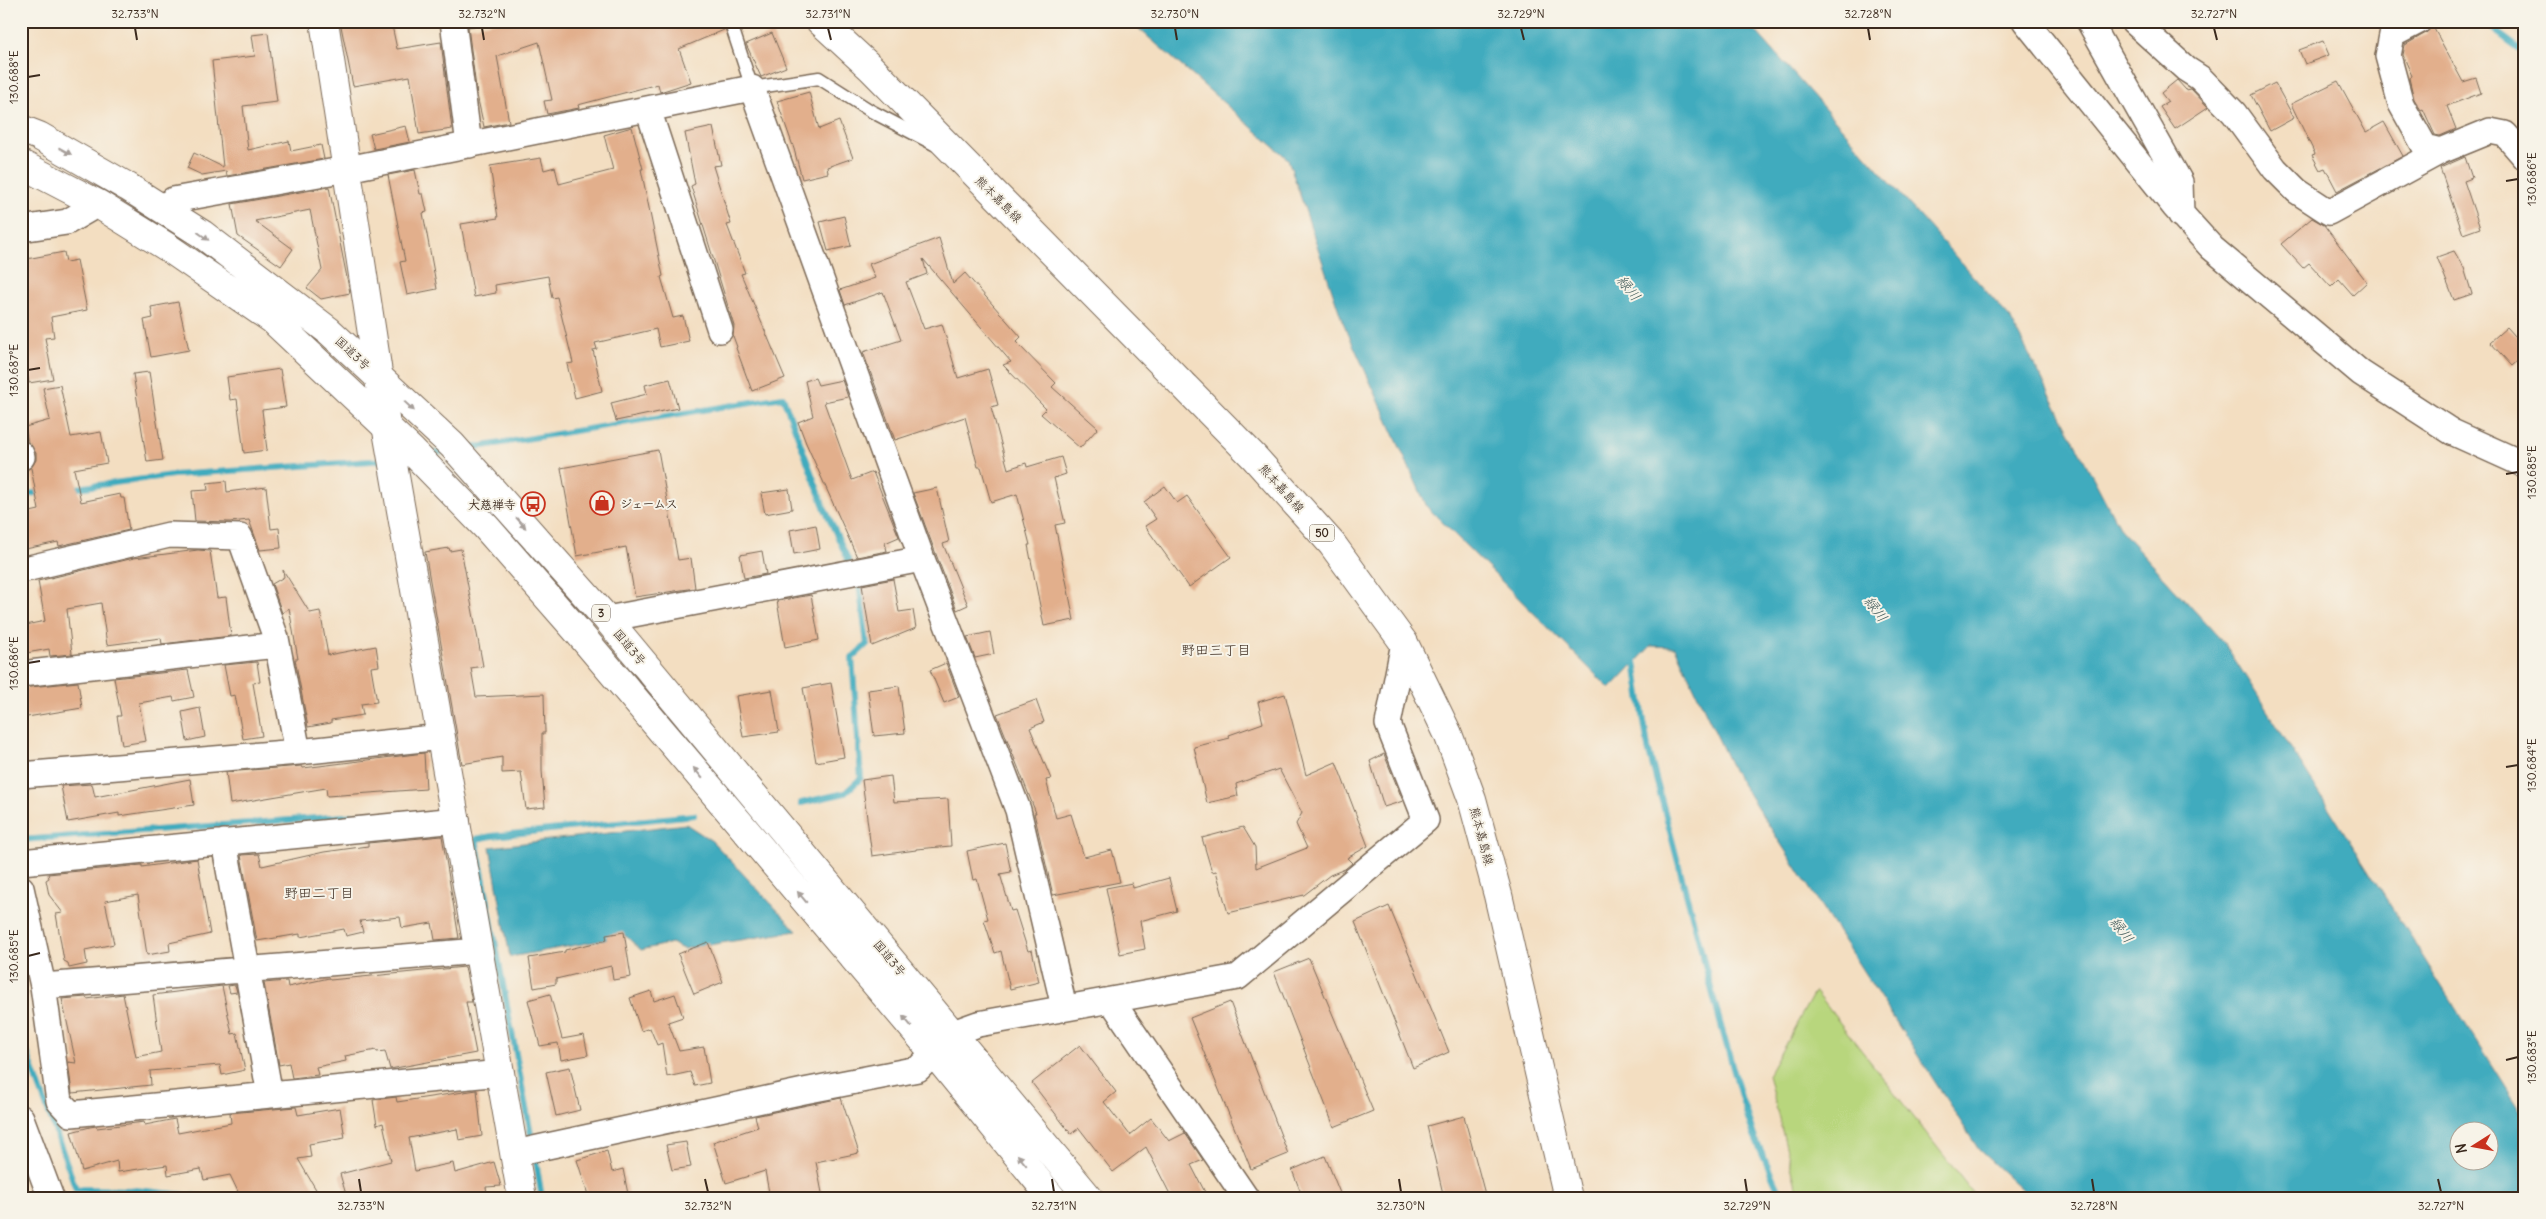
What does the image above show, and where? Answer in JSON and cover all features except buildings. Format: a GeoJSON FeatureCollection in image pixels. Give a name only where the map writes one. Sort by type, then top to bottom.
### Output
{"type":"FeatureCollection","features":[{"type":"Feature","properties":{"kind":"main road"},"geometry":{"type":"LineString","coordinates":[[324,21],[386,425],[522,1198]]}},
{"type":"Feature","properties":{"kind":"main road","name":"熊本嘉島線"},"geometry":{"type":"LineString","coordinates":[[820,21],[871,68],[1254,457],[1332,544],[1404,643],[1448,734],[1472,799],[1498,895],[1568,1198]]}},
{"type":"Feature","properties":{"kind":"main road","name":"国道3号"},"geometry":{"type":"LineString","coordinates":[[21,129],[87,164],[202,234],[329,331],[452,446],[607,619],[1089,1198]]}},
{"type":"Feature","properties":{"kind":"main road","name":"3"},"geometry":{"type":"LineString","coordinates":[[21,164],[98,204],[167,247],[273,320],[386,425],[513,557],[934,1053],[1052,1198]]}},
{"type":"Feature","properties":{"kind":"street"},"geometry":{"type":"LineString","coordinates":[[453,21],[469,145]]}},
{"type":"Feature","properties":{"kind":"street"},"geometry":{"type":"LineString","coordinates":[[2024,21],[2181,215],[2212,248],[2361,373],[2452,432],[2525,465]]}},
{"type":"Feature","properties":{"kind":"street"},"geometry":{"type":"LineString","coordinates":[[2089,21],[2180,182],[2181,215]]}},
{"type":"Feature","properties":{"kind":"street"},"geometry":{"type":"LineString","coordinates":[[2132,21],[2186,69],[2200,78],[2234,113],[2275,169],[2297,191],[2329,212],[2441,151],[2490,131],[2505,134],[2525,157]]}},
{"type":"Feature","properties":{"kind":"street"},"geometry":{"type":"LineString","coordinates":[[2416,23],[2392,35],[2388,56],[2401,104],[2425,147],[2441,151]]}},
{"type":"Feature","properties":{"kind":"street"},"geometry":{"type":"LineString","coordinates":[[162,209],[173,200],[347,170],[752,88],[922,559],[1018,810],[1064,1007]]}},
{"type":"Feature","properties":{"kind":"street"},"geometry":{"type":"LineString","coordinates":[[648,109],[720,330]]}},
{"type":"Feature","properties":{"kind":"street"},"geometry":{"type":"LineString","coordinates":[[21,229],[67,222],[98,204]]}},
{"type":"Feature","properties":{"kind":"street"},"geometry":{"type":"LineString","coordinates":[[21,570],[169,535],[240,537],[277,645],[298,752]]}},
{"type":"Feature","properties":{"kind":"street"},"geometry":{"type":"LineString","coordinates":[[607,619],[922,559]]}},
{"type":"Feature","properties":{"kind":"street"},"geometry":{"type":"LineString","coordinates":[[515,1154],[794,1093],[918,1069],[953,1033],[978,1024],[1238,977],[1426,820],[1388,724],[1404,643]]}},
{"type":"Feature","properties":{"kind":"street"},"geometry":{"type":"LineString","coordinates":[[21,674],[277,645]]}},
{"type":"Feature","properties":{"kind":"street"},"geometry":{"type":"LineString","coordinates":[[21,775],[298,752],[442,737]]}},
{"type":"Feature","properties":{"kind":"street"},"geometry":{"type":"LineString","coordinates":[[21,862],[457,820]]}},
{"type":"Feature","properties":{"kind":"street"},"geometry":{"type":"LineString","coordinates":[[224,842],[270,1095]]}},
{"type":"Feature","properties":{"kind":"street"},"geometry":{"type":"LineString","coordinates":[[21,888],[43,986],[59,1101],[70,1114],[500,1073]]}},
{"type":"Feature","properties":{"kind":"street"},"geometry":{"type":"LineString","coordinates":[[43,986],[246,968],[479,951]]}},
{"type":"Feature","properties":{"kind":"street"},"geometry":{"type":"LineString","coordinates":[[1112,1000],[1246,1198]]}},
{"type":"Feature","properties":{"kind":"street"},"geometry":{"type":"LineString","coordinates":[[21,1118],[51,1198]]}},
{"type":"Feature","properties":{"kind":"lane"},"geometry":{"type":"LineString","coordinates":[[730,21],[752,88],[819,78],[872,111],[958,156]]}},
{"type":"Feature","properties":{"kind":"green space"},"geometry":{"type":"Polygon","coordinates":[[[1815,991],[1977,1198],[1799,1198],[1768,1075],[1815,991]]]}},
{"type":"Feature","properties":{"kind":"water","name":"緑川"},"geometry":{"type":"Polygon","coordinates":[[[1130,21],[1747,21],[2010,318],[2120,529],[2225,644],[2525,1118],[2525,1198],[2031,1198],[1979,1150],[1733,770],[1675,647],[1651,646],[1610,689],[1427,507],[1342,320],[1288,159],[1130,21]]]}},
{"type":"Feature","properties":{"kind":"water"},"geometry":{"type":"Polygon","coordinates":[[[686,824],[712,841],[797,931],[683,949],[671,943],[641,950],[626,936],[510,957],[490,847],[686,824]]]}},
{"type":"Feature","properties":{"kind":"waterway"},"geometry":{"type":"LineString","coordinates":[[2482,21],[2525,53]]}},
{"type":"Feature","properties":{"kind":"waterway"},"geometry":{"type":"LineString","coordinates":[[465,449],[783,397],[825,509],[851,566]]}},
{"type":"Feature","properties":{"kind":"waterway"},"geometry":{"type":"LineString","coordinates":[[425,455],[448,451]]}},
{"type":"Feature","properties":{"kind":"waterway"},"geometry":{"type":"LineString","coordinates":[[70,489],[173,475],[386,460]]}},
{"type":"Feature","properties":{"kind":"waterway"},"geometry":{"type":"LineString","coordinates":[[21,495],[42,492]]}},
{"type":"Feature","properties":{"kind":"waterway"},"geometry":{"type":"LineString","coordinates":[[801,803],[845,793],[861,778],[852,658],[867,644],[859,584],[856,578]]}},
{"type":"Feature","properties":{"kind":"waterway"},"geometry":{"type":"LineString","coordinates":[[1634,655],[1648,748],[1720,1022],[1754,1136],[1782,1198]]}},
{"type":"Feature","properties":{"kind":"waterway"},"geometry":{"type":"LineString","coordinates":[[21,840],[372,814]]}},
{"type":"Feature","properties":{"kind":"waterway"},"geometry":{"type":"LineString","coordinates":[[533,1145],[476,839],[694,815]]}},
{"type":"Feature","properties":{"kind":"waterway"},"geometry":{"type":"LineString","coordinates":[[21,1035],[76,1189],[134,1190],[217,1198]]}},
{"type":"Feature","properties":{"kind":"waterway"},"geometry":{"type":"LineString","coordinates":[[535,1155],[542,1198]]}},
{"type":"Feature","properties":{"kind":"place","name":"ジェームス"},"geometry":{"type":"Point","coordinates":[602,503]}},
{"type":"Feature","properties":{"kind":"place","name":"大慈禅寺"},"geometry":{"type":"Point","coordinates":[533,504]}},
{"type":"Feature","properties":{"kind":"district","name":"野田三丁目"},"geometry":{"type":"Point","coordinates":[1216,650]}},
{"type":"Feature","properties":{"kind":"district","name":"野田二丁目"},"geometry":{"type":"Point","coordinates":[319,893]}}]}
